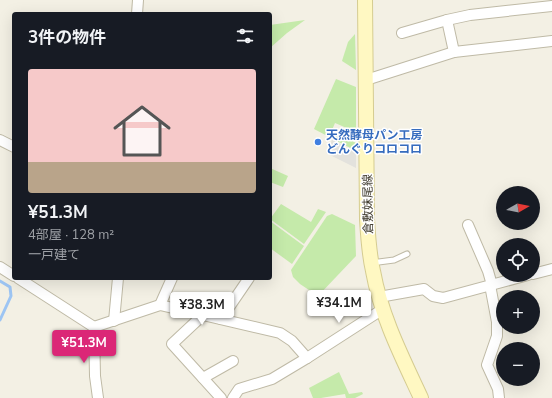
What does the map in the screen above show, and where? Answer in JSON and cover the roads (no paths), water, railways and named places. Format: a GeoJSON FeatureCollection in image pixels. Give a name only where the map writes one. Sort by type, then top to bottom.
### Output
{"type":"FeatureCollection","features":[{"type":"Feature","properties":{"kind":"main road","name":"倉敷妹尾線"},"geometry":{"type":"LineString","coordinates":[[366,0],[367,219],[371,263],[381,303],[400,354],[421,398]]}},
{"type":"Feature","properties":{"kind":"street"},"geometry":{"type":"LineString","coordinates":[[137,12],[138,0]]}},
{"type":"Feature","properties":{"kind":"street"},"geometry":{"type":"LineString","coordinates":[[402,33],[447,20],[552,6]]}},
{"type":"Feature","properties":{"kind":"street"},"geometry":{"type":"LineString","coordinates":[[447,20],[454,52]]}},
{"type":"Feature","properties":{"kind":"street"},"geometry":{"type":"LineString","coordinates":[[366,80],[454,52],[552,41]]}},
{"type":"Feature","properties":{"kind":"street"},"geometry":{"type":"LineString","coordinates":[[0,140],[12,146]]}},
{"type":"Feature","properties":{"kind":"street"},"geometry":{"type":"LineString","coordinates":[[468,225],[488,271],[491,285],[497,322],[497,336],[487,365],[498,389],[499,398]]}},
{"type":"Feature","properties":{"kind":"street"},"geometry":{"type":"LineString","coordinates":[[0,267],[12,275]]}},
{"type":"Feature","properties":{"kind":"street"},"geometry":{"type":"LineString","coordinates":[[540,272],[552,269]]}},
{"type":"Feature","properties":{"kind":"street"},"geometry":{"type":"LineString","coordinates":[[21,280],[94,327],[160,305],[280,333],[292,341],[307,358]]}},
{"type":"Feature","properties":{"kind":"street"},"geometry":{"type":"LineString","coordinates":[[114,321],[118,280]]}},
{"type":"Feature","properties":{"kind":"street"},"geometry":{"type":"LineString","coordinates":[[160,305],[171,280]]}},
{"type":"Feature","properties":{"kind":"street"},"geometry":{"type":"LineString","coordinates":[[221,319],[248,280]]}},
{"type":"Feature","properties":{"kind":"street"},"geometry":{"type":"LineString","coordinates":[[233,398],[239,389],[272,379],[307,358],[381,303],[424,289],[433,296],[443,298],[502,282]]}},
{"type":"Feature","properties":{"kind":"street"},"geometry":{"type":"LineString","coordinates":[[203,315],[172,344],[221,398]]}},
{"type":"Feature","properties":{"kind":"street"},"geometry":{"type":"LineString","coordinates":[[94,327],[94,376],[98,398]]}},
{"type":"Feature","properties":{"kind":"street"},"geometry":{"type":"LineString","coordinates":[[203,378],[233,361]]}},
{"type":"Feature","properties":{"kind":"lane"},"geometry":{"type":"LineString","coordinates":[[371,263],[394,260],[407,254]]}},
{"type":"Feature","properties":{"kind":"waterway"},"geometry":{"type":"LineString","coordinates":[[0,281],[10,287],[11,296],[0,320]]}},
{"type":"Feature","properties":{"kind":"place","name":"天然酵母パン工房 どんぐりコロコロ"},"geometry":{"type":"Point","coordinates":[318,142]}}]}
